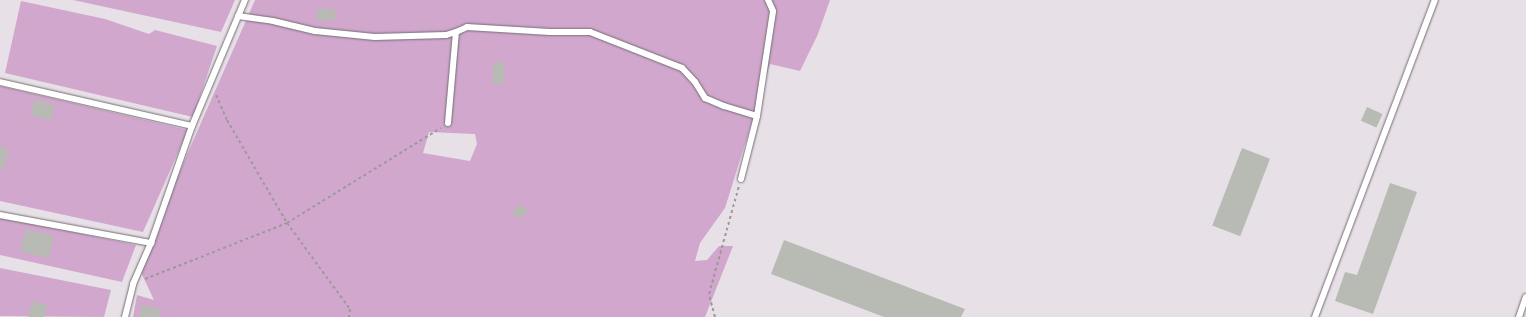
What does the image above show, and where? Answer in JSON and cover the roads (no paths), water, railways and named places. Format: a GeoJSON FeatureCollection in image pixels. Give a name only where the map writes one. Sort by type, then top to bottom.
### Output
{"type":"FeatureCollection","features":[{"type":"Feature","properties":{"kind":"lane"},"geometry":{"type":"LineString","coordinates":[[125,317],[133,284],[151,243],[192,126],[245,0]]}},
{"type":"Feature","properties":{"kind":"lane"},"geometry":{"type":"LineString","coordinates":[[741,179],[757,116],[773,11],[768,0]]}},
{"type":"Feature","properties":{"kind":"lane"},"geometry":{"type":"LineString","coordinates":[[1315,317],[1435,0]]}},
{"type":"Feature","properties":{"kind":"lane"},"geometry":{"type":"LineString","coordinates":[[238,16],[274,21],[315,32],[375,37],[446,35],[467,27],[550,32],[590,32],[682,68],[695,82],[705,98],[724,106],[757,116]]}},
{"type":"Feature","properties":{"kind":"lane"},"geometry":{"type":"LineString","coordinates":[[448,123],[456,32]]}},
{"type":"Feature","properties":{"kind":"lane"},"geometry":{"type":"LineString","coordinates":[[0,82],[192,126]]}},
{"type":"Feature","properties":{"kind":"lane"},"geometry":{"type":"LineString","coordinates":[[0,215],[151,243]]}},
{"type":"Feature","properties":{"kind":"lane"},"geometry":{"type":"LineString","coordinates":[[1518,317],[1526,297]]}}]}
